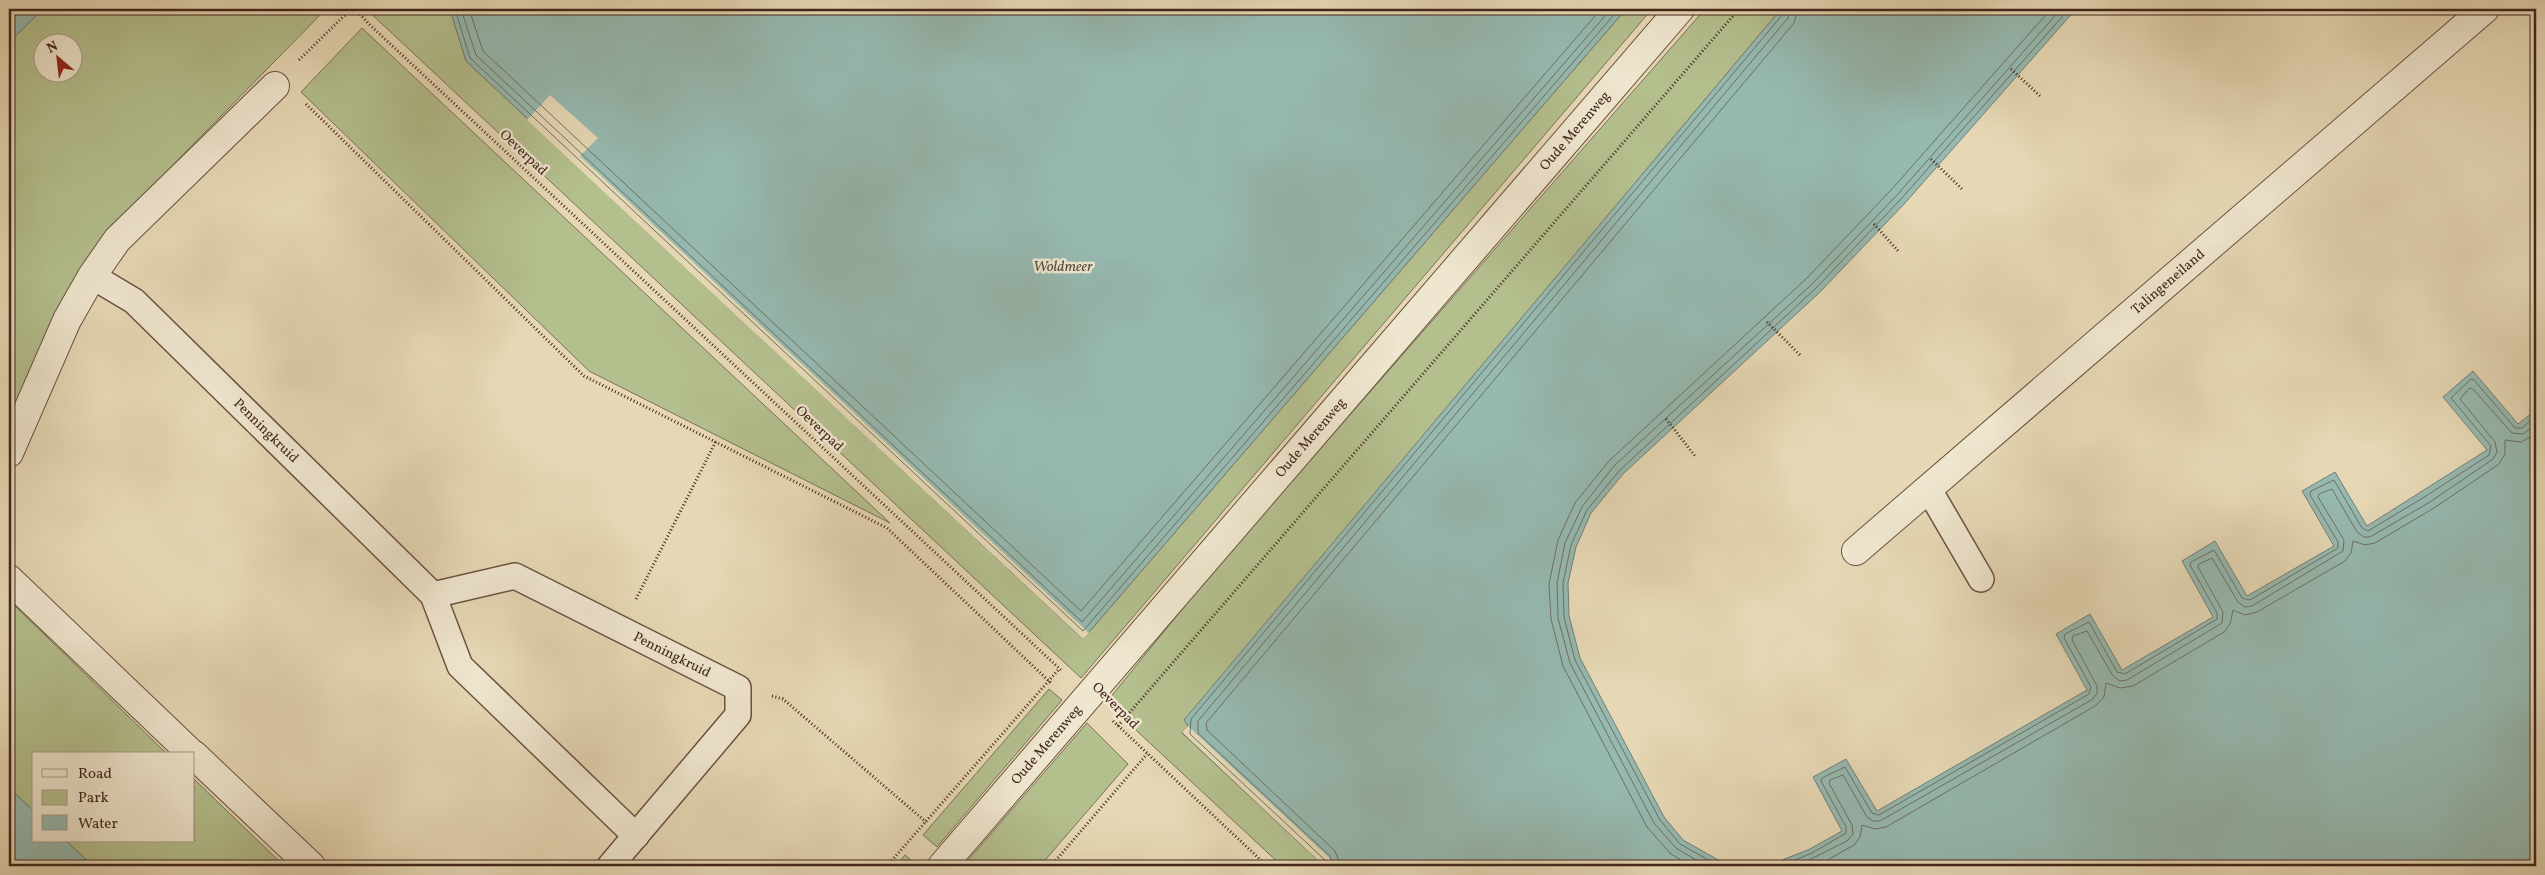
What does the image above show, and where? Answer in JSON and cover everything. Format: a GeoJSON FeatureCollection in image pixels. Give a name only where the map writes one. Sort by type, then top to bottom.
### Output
{"type":"FeatureCollection","features":[{"type":"Feature","properties":{"kind":"street","name":"Oude Merenweg"},"geometry":{"type":"LineString","coordinates":[[942,866],[1680,9]]}},
{"type":"Feature","properties":{"kind":"street","name":"Talingeneiland"},"geometry":{"type":"LineString","coordinates":[[1856,551],[2481,10]]}},
{"type":"Feature","properties":{"kind":"street"},"geometry":{"type":"LineString","coordinates":[[9,452],[67,320],[92,276],[118,240],[278,82]]}},
{"type":"Feature","properties":{"kind":"street"},"geometry":{"type":"LineString","coordinates":[[9,579],[191,752]]}},
{"type":"Feature","properties":{"kind":"street"},"geometry":{"type":"LineString","coordinates":[[195,756],[310,866]]}},
{"type":"Feature","properties":{"kind":"lane","name":"Penningkruid"},"geometry":{"type":"LineString","coordinates":[[92,276],[134,301],[433,595],[460,666],[636,836]]}},
{"type":"Feature","properties":{"kind":"lane"},"geometry":{"type":"LineString","coordinates":[[1928,488],[1981,579]]}},
{"type":"Feature","properties":{"kind":"lane","name":"Penningkruid"},"geometry":{"type":"LineString","coordinates":[[433,595],[515,576],[738,688]]}},
{"type":"Feature","properties":{"kind":"lane"},"geometry":{"type":"LineString","coordinates":[[610,866],[738,715],[738,688]]}},
{"type":"Feature","properties":{"kind":"path"},"geometry":{"type":"LineString","coordinates":[[351,9],[278,82],[584,376],[887,528],[1048,680],[1084,701]]}},
{"type":"Feature","properties":{"kind":"path","name":"Oeverpad"},"geometry":{"type":"LineString","coordinates":[[355,9],[1059,669],[1084,701],[1118,726],[1267,866]]}},
{"type":"Feature","properties":{"kind":"path"},"geometry":{"type":"LineString","coordinates":[[1118,726],[1739,9]]}},
{"type":"Feature","properties":{"kind":"path"},"geometry":{"type":"LineString","coordinates":[[2012,69],[2040,96]]}},
{"type":"Feature","properties":{"kind":"path"},"geometry":{"type":"LineString","coordinates":[[1931,159],[1962,189]]}},
{"type":"Feature","properties":{"kind":"path"},"geometry":{"type":"LineString","coordinates":[[1874,224],[1899,252]]}},
{"type":"Feature","properties":{"kind":"path"},"geometry":{"type":"LineString","coordinates":[[1767,322],[1800,355]]}},
{"type":"Feature","properties":{"kind":"path"},"geometry":{"type":"LineString","coordinates":[[1666,419],[1695,456]]}},
{"type":"Feature","properties":{"kind":"path"},"geometry":{"type":"LineString","coordinates":[[621,628],[716,441]]}},
{"type":"Feature","properties":{"kind":"path"},"geometry":{"type":"LineString","coordinates":[[887,866],[1059,669]]}},
{"type":"Feature","properties":{"kind":"path"},"geometry":{"type":"LineString","coordinates":[[738,688],[782,699],[926,822]]}},
{"type":"Feature","properties":{"kind":"path"},"geometry":{"type":"LineString","coordinates":[[1051,866],[1147,754]]}},
{"type":"Feature","properties":{"kind":"green space"},"geometry":{"type":"Polygon","coordinates":[[[43,9],[326,9],[118,221],[30,372],[9,419],[9,42],[43,9]]]}},
{"type":"Feature","properties":{"kind":"green space"},"geometry":{"type":"Polygon","coordinates":[[[366,9],[450,9],[466,61],[1083,639],[1626,9],[1652,9],[1081,678],[366,9]]]}},
{"type":"Feature","properties":{"kind":"green space"},"geometry":{"type":"Polygon","coordinates":[[[1705,9],[1781,9],[1185,720],[1188,726],[1182,733],[1324,866],[1282,866],[1109,705],[1109,699],[1215,569],[1705,9]]]}},
{"type":"Feature","properties":{"kind":"green space"},"geometry":{"type":"Polygon","coordinates":[[[362,28],[890,523],[589,371],[301,92],[362,28]]]}},
{"type":"Feature","properties":{"kind":"green space"},"geometry":{"type":"Polygon","coordinates":[[[9,600],[165,752],[32,752],[32,809],[9,788],[9,600]]]}},
{"type":"Feature","properties":{"kind":"green space"},"geometry":{"type":"Polygon","coordinates":[[[1049,689],[1062,700],[937,847],[923,835],[1049,689]]]}},
{"type":"Feature","properties":{"kind":"green space"},"geometry":{"type":"Polygon","coordinates":[[[1087,723],[1128,764],[1040,866],[963,866],[1087,723]]]}},
{"type":"Feature","properties":{"kind":"green space"},"geometry":{"type":"Polygon","coordinates":[[[195,780],[284,866],[93,866],[67,842],[195,842],[195,780]]]}},
{"type":"Feature","properties":{"kind":"green space"},"geometry":{"type":"Polygon","coordinates":[[[905,855],[918,866],[896,866],[905,855]]]}},
{"type":"Feature","properties":{"kind":"water"},"geometry":{"type":"Polygon","coordinates":[[[9,9],[43,9],[9,42],[9,9]]]}},
{"type":"Feature","properties":{"kind":"water","name":"Woldmeer"},"geometry":{"type":"Polygon","coordinates":[[[450,9],[1626,9],[1083,639],[466,61],[450,9]]]}},
{"type":"Feature","properties":{"kind":"water"},"geometry":{"type":"Polygon","coordinates":[[[1781,9],[2076,9],[1905,203],[1820,292],[1623,474],[1591,513],[1576,547],[1568,583],[1569,616],[1580,658],[1664,817],[1683,840],[1729,866],[1324,866],[1182,732],[1188,726],[1184,720],[1781,9]]]}},
{"type":"Feature","properties":{"kind":"water"},"geometry":{"type":"Polygon","coordinates":[[[2473,371],[2518,424],[2536,410],[2536,866],[1767,866],[1810,849],[1842,831],[1813,777],[1846,759],[1877,811],[2087,690],[2056,634],[2090,614],[2122,670],[2213,617],[2182,561],[2215,541],[2247,596],[2334,546],[2302,491],[2335,472],[2367,526],[2487,450],[2443,397],[2473,371]]]}},
{"type":"Feature","properties":{"kind":"water"},"geometry":{"type":"Polygon","coordinates":[[[9,788],[32,809],[32,842],[67,842],[93,866],[9,866],[9,788]]]}},
{"type":"Feature","properties":{"kind":"pier"},"geometry":{"type":"Polygon","coordinates":[[[550,95],[598,138],[580,156],[1089,633],[1083,639],[527,120],[550,95]]]}},
{"type":"Feature","properties":{"kind":"pier"},"geometry":{"type":"Polygon","coordinates":[[[1188,726],[1338,866],[1324,866],[1182,732],[1188,726]]]}}]}
